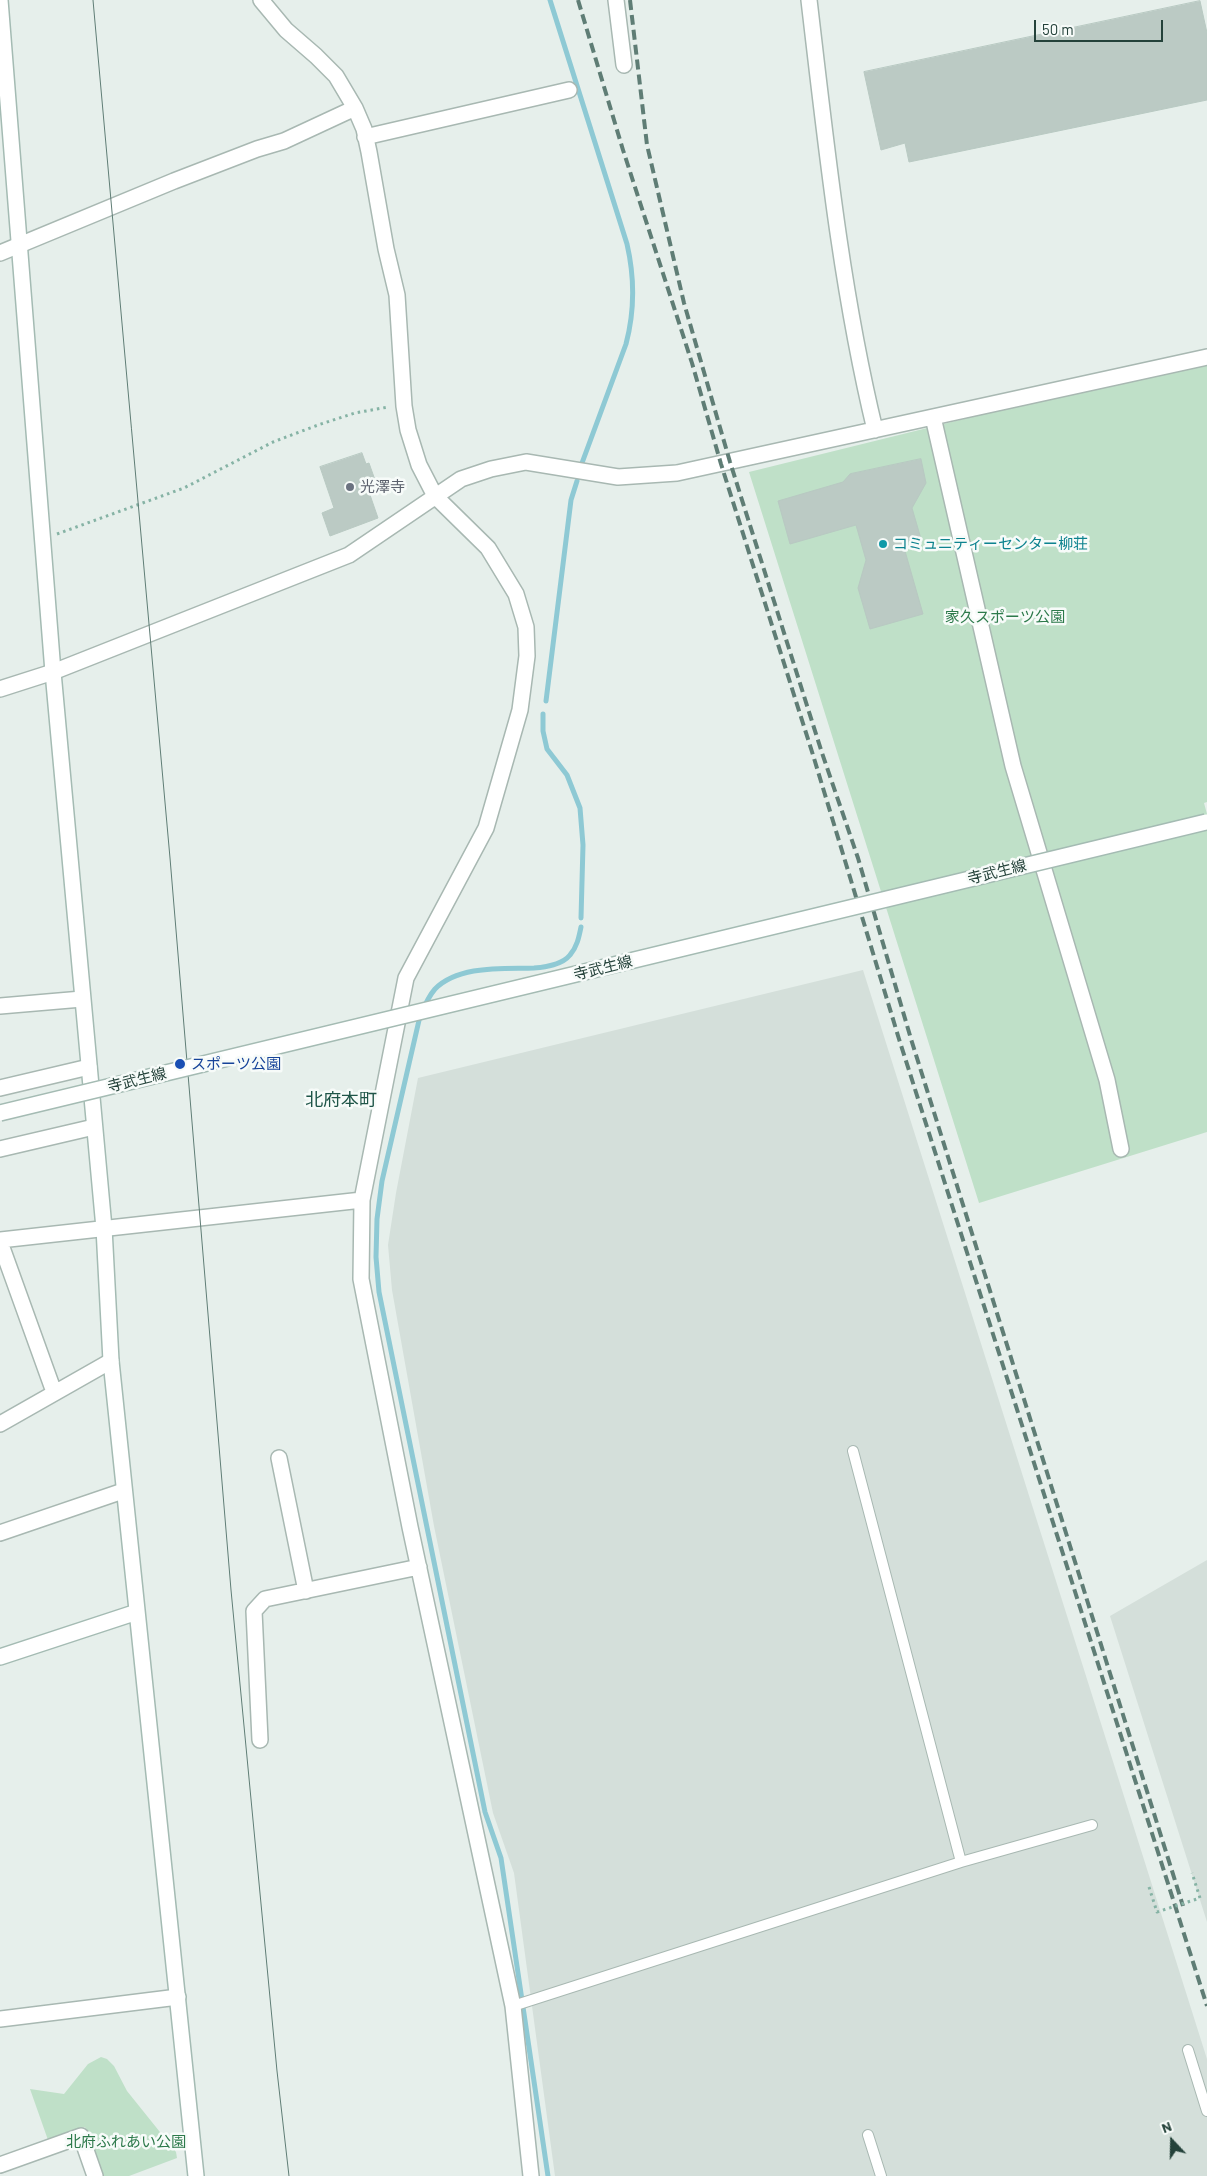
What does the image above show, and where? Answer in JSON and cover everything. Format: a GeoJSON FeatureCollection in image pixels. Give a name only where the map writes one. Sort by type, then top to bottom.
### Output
{"type":"FeatureCollection","features":[{"type":"Feature","properties":{"kind":"street"},"geometry":{"type":"LineString","coordinates":[[0,0],[53,672],[104,1228],[111,1361],[196,2176]]}},
{"type":"Feature","properties":{"kind":"street"},"geometry":{"type":"LineString","coordinates":[[261,0],[286,30],[336,76],[355,108],[365,137],[397,295],[404,406],[408,430],[418,465],[435,496],[488,548],[516,594],[526,627],[527,656],[520,710],[486,828],[406,978],[362,1200],[362,1279],[419,1567],[513,2006],[531,2176]]}},
{"type":"Feature","properties":{"kind":"street"},"geometry":{"type":"LineString","coordinates":[[616,0],[624,65]]}},
{"type":"Feature","properties":{"kind":"street"},"geometry":{"type":"LineString","coordinates":[[809,0],[834,207],[866,393],[875,430]]}},
{"type":"Feature","properties":{"kind":"street"},"geometry":{"type":"LineString","coordinates":[[365,137],[568,90]]}},
{"type":"Feature","properties":{"kind":"street"},"geometry":{"type":"LineString","coordinates":[[0,253],[174,181],[284,141],[355,108]]}},
{"type":"Feature","properties":{"kind":"street"},"geometry":{"type":"LineString","coordinates":[[0,689],[53,672],[349,555],[462,478],[491,469],[526,462],[618,478],[677,474],[1207,357]]}},
{"type":"Feature","properties":{"kind":"street"},"geometry":{"type":"LineString","coordinates":[[933,417],[1013,766],[1107,1080],[1121,1150]]}},
{"type":"Feature","properties":{"kind":"street","name":"寺武生線"},"geometry":{"type":"LineString","coordinates":[[0,1113],[1206,822]]}},
{"type":"Feature","properties":{"kind":"street"},"geometry":{"type":"LineString","coordinates":[[0,1006],[82,999]]}},
{"type":"Feature","properties":{"kind":"street"},"geometry":{"type":"LineString","coordinates":[[0,1088],[89,1067]]}},
{"type":"Feature","properties":{"kind":"street"},"geometry":{"type":"LineString","coordinates":[[0,1149],[94,1127]]}},
{"type":"Feature","properties":{"kind":"street"},"geometry":{"type":"LineString","coordinates":[[54,1392],[0,1241],[362,1200]]}},
{"type":"Feature","properties":{"kind":"street"},"geometry":{"type":"LineString","coordinates":[[0,1424],[111,1361]]}},
{"type":"Feature","properties":{"kind":"street"},"geometry":{"type":"LineString","coordinates":[[279,1458],[306,1591]]}},
{"type":"Feature","properties":{"kind":"street"},"geometry":{"type":"LineString","coordinates":[[0,1533],[123,1490]]}},
{"type":"Feature","properties":{"kind":"street"},"geometry":{"type":"LineString","coordinates":[[260,1740],[254,1611],[265,1599],[419,1567]]}},
{"type":"Feature","properties":{"kind":"street"},"geometry":{"type":"LineString","coordinates":[[0,1658],[137,1612]]}},
{"type":"Feature","properties":{"kind":"street"},"geometry":{"type":"LineString","coordinates":[[0,2019],[178,1996]]}},
{"type":"Feature","properties":{"kind":"street"},"geometry":{"type":"LineString","coordinates":[[0,2165],[80,2136],[94,2176]]}},
{"type":"Feature","properties":{"kind":"lane"},"geometry":{"type":"LineString","coordinates":[[853,1451],[960,1862]]}},
{"type":"Feature","properties":{"kind":"lane"},"geometry":{"type":"LineString","coordinates":[[513,2006],[960,1862],[1092,1825]]}},
{"type":"Feature","properties":{"kind":"lane"},"geometry":{"type":"LineString","coordinates":[[1188,2050],[1207,2111]]}},
{"type":"Feature","properties":{"kind":"lane"},"geometry":{"type":"LineString","coordinates":[[868,2135],[881,2176]]}},
{"type":"Feature","properties":{"kind":"path"},"geometry":{"type":"LineString","coordinates":[[42,539],[184,488],[273,442],[318,424],[355,413],[404,406]]}},
{"type":"Feature","properties":{"kind":"path"},"geometry":{"type":"LineString","coordinates":[[1149,1887],[1157,1912],[1200,1898],[1192,1873]]}},
{"type":"Feature","properties":{"kind":"shaded area"},"geometry":{"type":"Polygon","coordinates":[[[863,970],[1207,2059],[1207,2176],[555,2176],[514,1873],[493,1813],[434,1526],[392,1290],[388,1245],[418,1078],[863,970]]]}},
{"type":"Feature","properties":{"kind":"shaded area"},"geometry":{"type":"Polygon","coordinates":[[[1207,1560],[1207,1922],[1110,1616],[1207,1560]]]}},
{"type":"Feature","properties":{"kind":"green space","name":"家久スポーツ公園"},"geometry":{"type":"Polygon","coordinates":[[[1207,359],[1207,802],[1204,803],[1207,814],[1207,1132],[979,1203],[749,472],[1207,359]]]}},
{"type":"Feature","properties":{"kind":"green space","name":"北府ふれあい公園"},"geometry":{"type":"Polygon","coordinates":[[[101,2057],[107,2059],[114,2066],[127,2091],[176,2152],[177,2158],[129,2176],[103,2176],[85,2127],[48,2140],[30,2089],[64,2094],[88,2064],[101,2057]]]}},
{"type":"Feature","properties":{"kind":"building"},"geometry":{"type":"Polygon","coordinates":[[[1200,1],[1207,33],[1207,100],[909,162],[905,143],[881,150],[864,72],[1200,1]]]}},
{"type":"Feature","properties":{"kind":"building"},"geometry":{"type":"Polygon","coordinates":[[[362,453],[366,464],[369,463],[375,480],[370,482],[373,491],[369,492],[378,518],[330,536],[322,513],[334,508],[320,467],[362,453]]]}},
{"type":"Feature","properties":{"kind":"building","name":"コミュニティーセンター柳荘"},"geometry":{"type":"Polygon","coordinates":[[[921,459],[926,483],[912,508],[921,539],[903,544],[923,614],[870,629],[858,588],[866,560],[856,525],[790,544],[778,501],[843,482],[850,474],[921,459]]]}},
{"type":"Feature","properties":{"kind":"waterway"},"geometry":{"type":"LineString","coordinates":[[550,0],[627,244],[633,282],[631,319],[626,344],[582,463]]}},
{"type":"Feature","properties":{"kind":"waterway"},"geometry":{"type":"LineString","coordinates":[[546,701],[571,500],[577,481]]}},
{"type":"Feature","properties":{"kind":"waterway"},"geometry":{"type":"LineString","coordinates":[[543,714],[543,731],[547,749],[567,775],[580,808],[583,845],[581,918]]}},
{"type":"Feature","properties":{"kind":"waterway"},"geometry":{"type":"LineString","coordinates":[[548,2176],[501,1858],[485,1812],[379,1292],[376,1257],[377,1219],[382,1181],[420,1016],[426,1002],[435,989],[445,981],[469,972],[495,969],[539,968],[558,963],[567,958],[572,952],[581,927]]}},
{"type":"Feature","properties":{"kind":"tram line"},"geometry":{"type":"LineString","coordinates":[[93,0],[170,858],[231,1590],[277,2071],[289,2176]]}},
{"type":"Feature","properties":{"kind":"railway"},"geometry":{"type":"LineString","coordinates":[[578,0],[623,150],[692,363],[721,464],[813,755],[899,1039],[1207,2006]]}},
{"type":"Feature","properties":{"kind":"railway"},"geometry":{"type":"LineString","coordinates":[[630,0],[647,145],[684,303],[730,462],[822,753],[858,858],[911,1039],[1183,1906]]}},
{"type":"Feature","properties":{"kind":"place","name":"光澤寺"},"geometry":{"type":"Point","coordinates":[350,487]}},
{"type":"Feature","properties":{"kind":"place","name":"コミュニティーセンター柳荘"},"geometry":{"type":"Point","coordinates":[883,544]}},
{"type":"Feature","properties":{"kind":"place","name":"スポーツ公園"},"geometry":{"type":"Point","coordinates":[180,1064]}},
{"type":"Feature","properties":{"kind":"district","name":"北府本町"},"geometry":{"type":"Point","coordinates":[341,1100]}}]}
